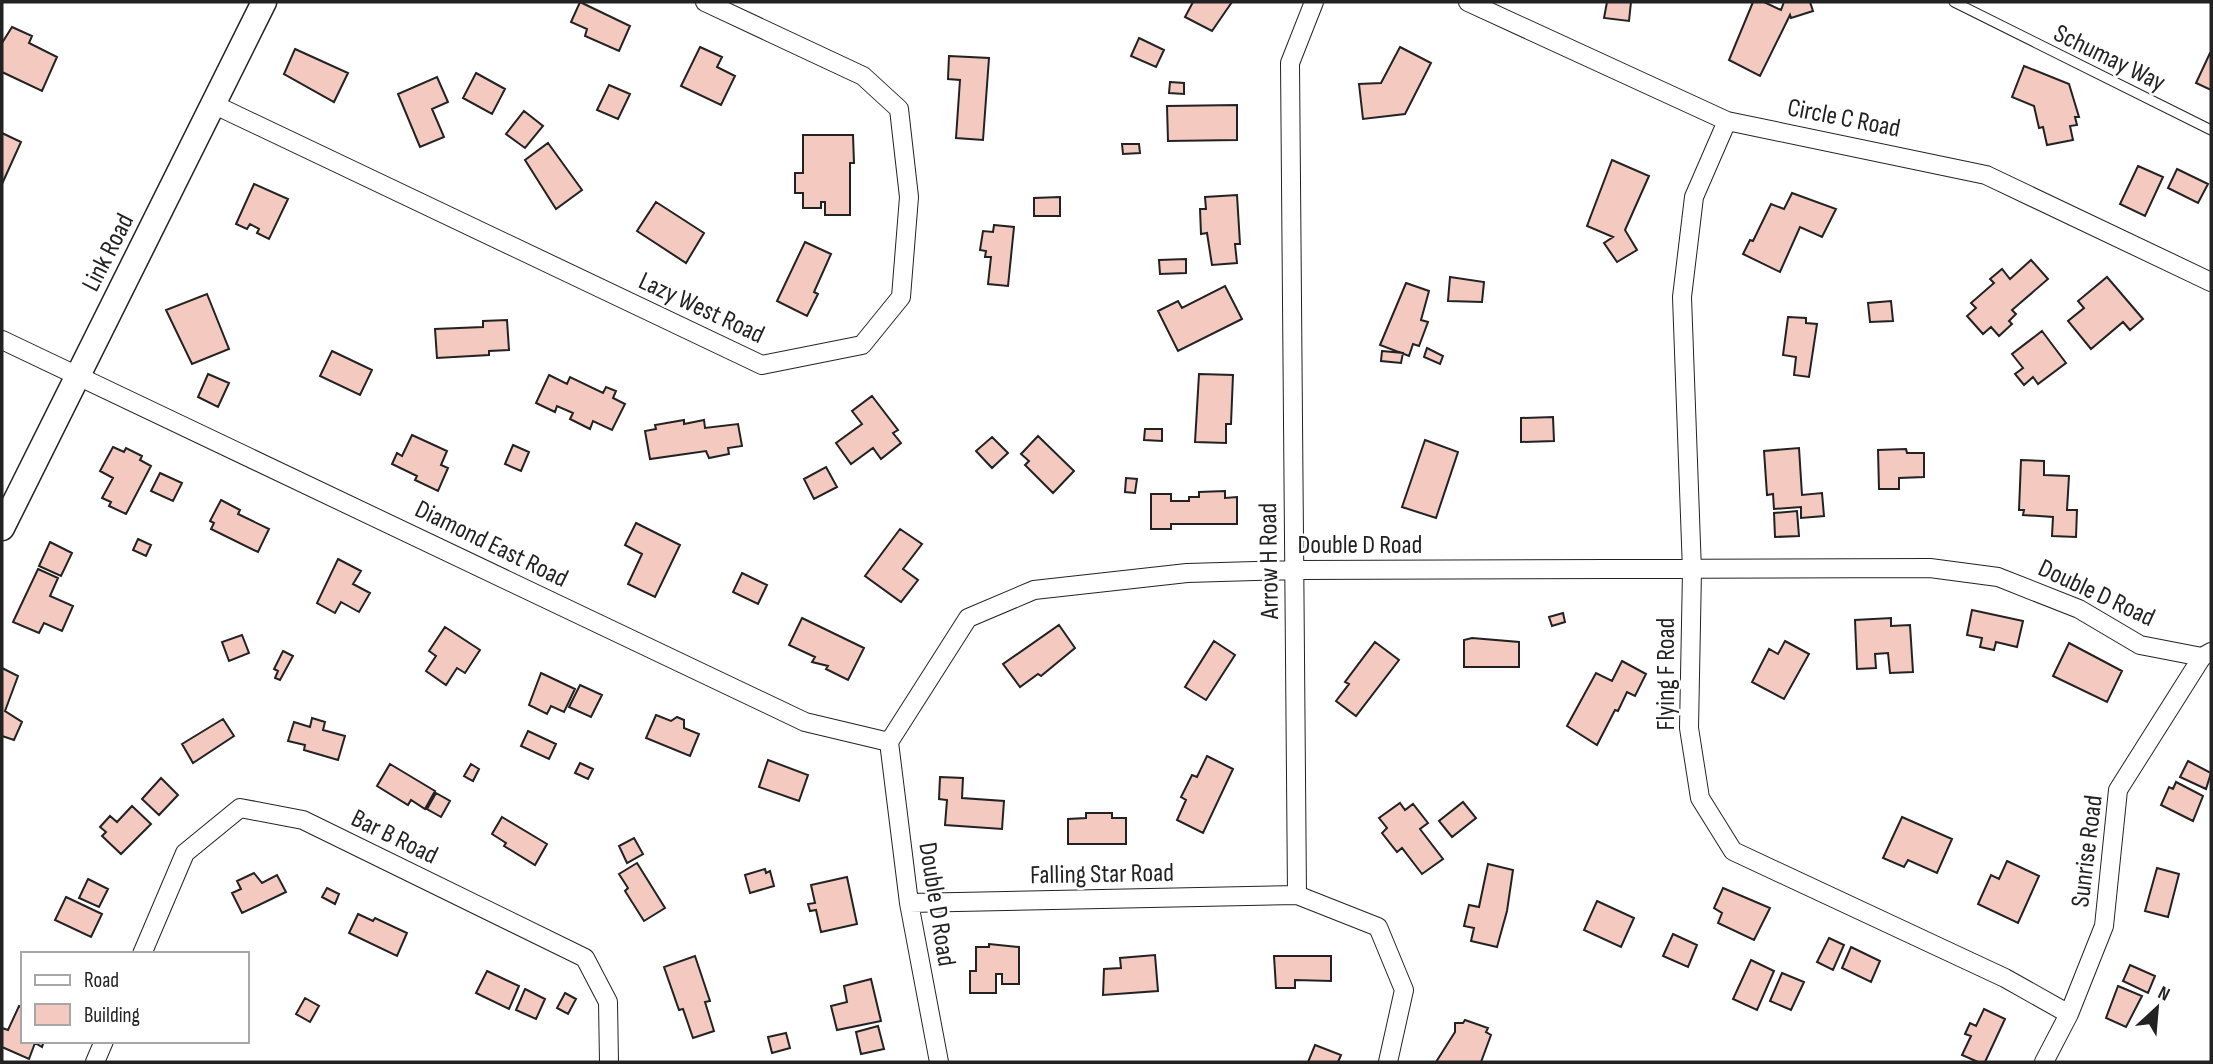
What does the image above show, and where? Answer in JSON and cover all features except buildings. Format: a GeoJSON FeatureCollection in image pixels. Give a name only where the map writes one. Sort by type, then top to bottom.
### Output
{"type":"FeatureCollection","features":[{"type":"Feature","properties":{"kind":"main road","name":"Link Road"},"geometry":{"type":"LineString","coordinates":[[2,528],[264,2]]}},
{"type":"Feature","properties":{"kind":"street","name":"Lazy West Road"},"geometry":{"type":"LineString","coordinates":[[215,105],[762,365],[862,345],[901,297],[909,197],[899,109],[863,76],[705,2]]}},
{"type":"Feature","properties":{"kind":"street","name":"Arrow H Road"},"geometry":{"type":"LineString","coordinates":[[1297,895],[1290,63],[1314,2]]}},
{"type":"Feature","properties":{"kind":"street","name":"Circle C Road"},"geometry":{"type":"LineString","coordinates":[[1468,2],[1727,121],[1926,160],[1986,175],[2211,282]]}},
{"type":"Feature","properties":{"kind":"street","name":"Flying F Road"},"geometry":{"type":"LineString","coordinates":[[1727,121],[1694,197],[1682,297],[1692,571],[1689,728],[1700,798],[1733,851],[2005,978],[2070,1014]]}},
{"type":"Feature","properties":{"kind":"street","name":"Diamond East Road"},"geometry":{"type":"LineString","coordinates":[[2,340],[79,374],[805,722],[889,742]]}},
{"type":"Feature","properties":{"kind":"street","name":"Double D Road"},"geometry":{"type":"LineString","coordinates":[[940,1062],[909,903],[889,742],[968,618],[1034,590],[1186,573],[1294,570],[1692,571],[1930,568],[1998,577],[2079,609],[2140,646],[2207,654]]}},
{"type":"Feature","properties":{"kind":"street","name":"Sunrise Road"},"geometry":{"type":"LineString","coordinates":[[2044,1062],[2070,1014],[2104,926],[2118,790],[2207,654]]}},
{"type":"Feature","properties":{"kind":"street","name":"Bar B Road"},"geometry":{"type":"LineString","coordinates":[[143,952],[185,853],[194,845],[240,808],[303,820],[585,958],[608,1002],[609,1062]]}},
{"type":"Feature","properties":{"kind":"street","name":"Falling Star Road"},"geometry":{"type":"LineString","coordinates":[[909,903],[1297,895]]}},
{"type":"Feature","properties":{"kind":"street"},"geometry":{"type":"LineString","coordinates":[[1297,895],[1378,927],[1404,990],[1388,1062]]}},
{"type":"Feature","properties":{"kind":"street"},"geometry":{"type":"LineString","coordinates":[[95,1062],[103,1043]]}},
{"type":"Feature","properties":{"kind":"lane","name":"Schumay Way"},"geometry":{"type":"LineString","coordinates":[[1954,2],[2211,130]]}}]}
